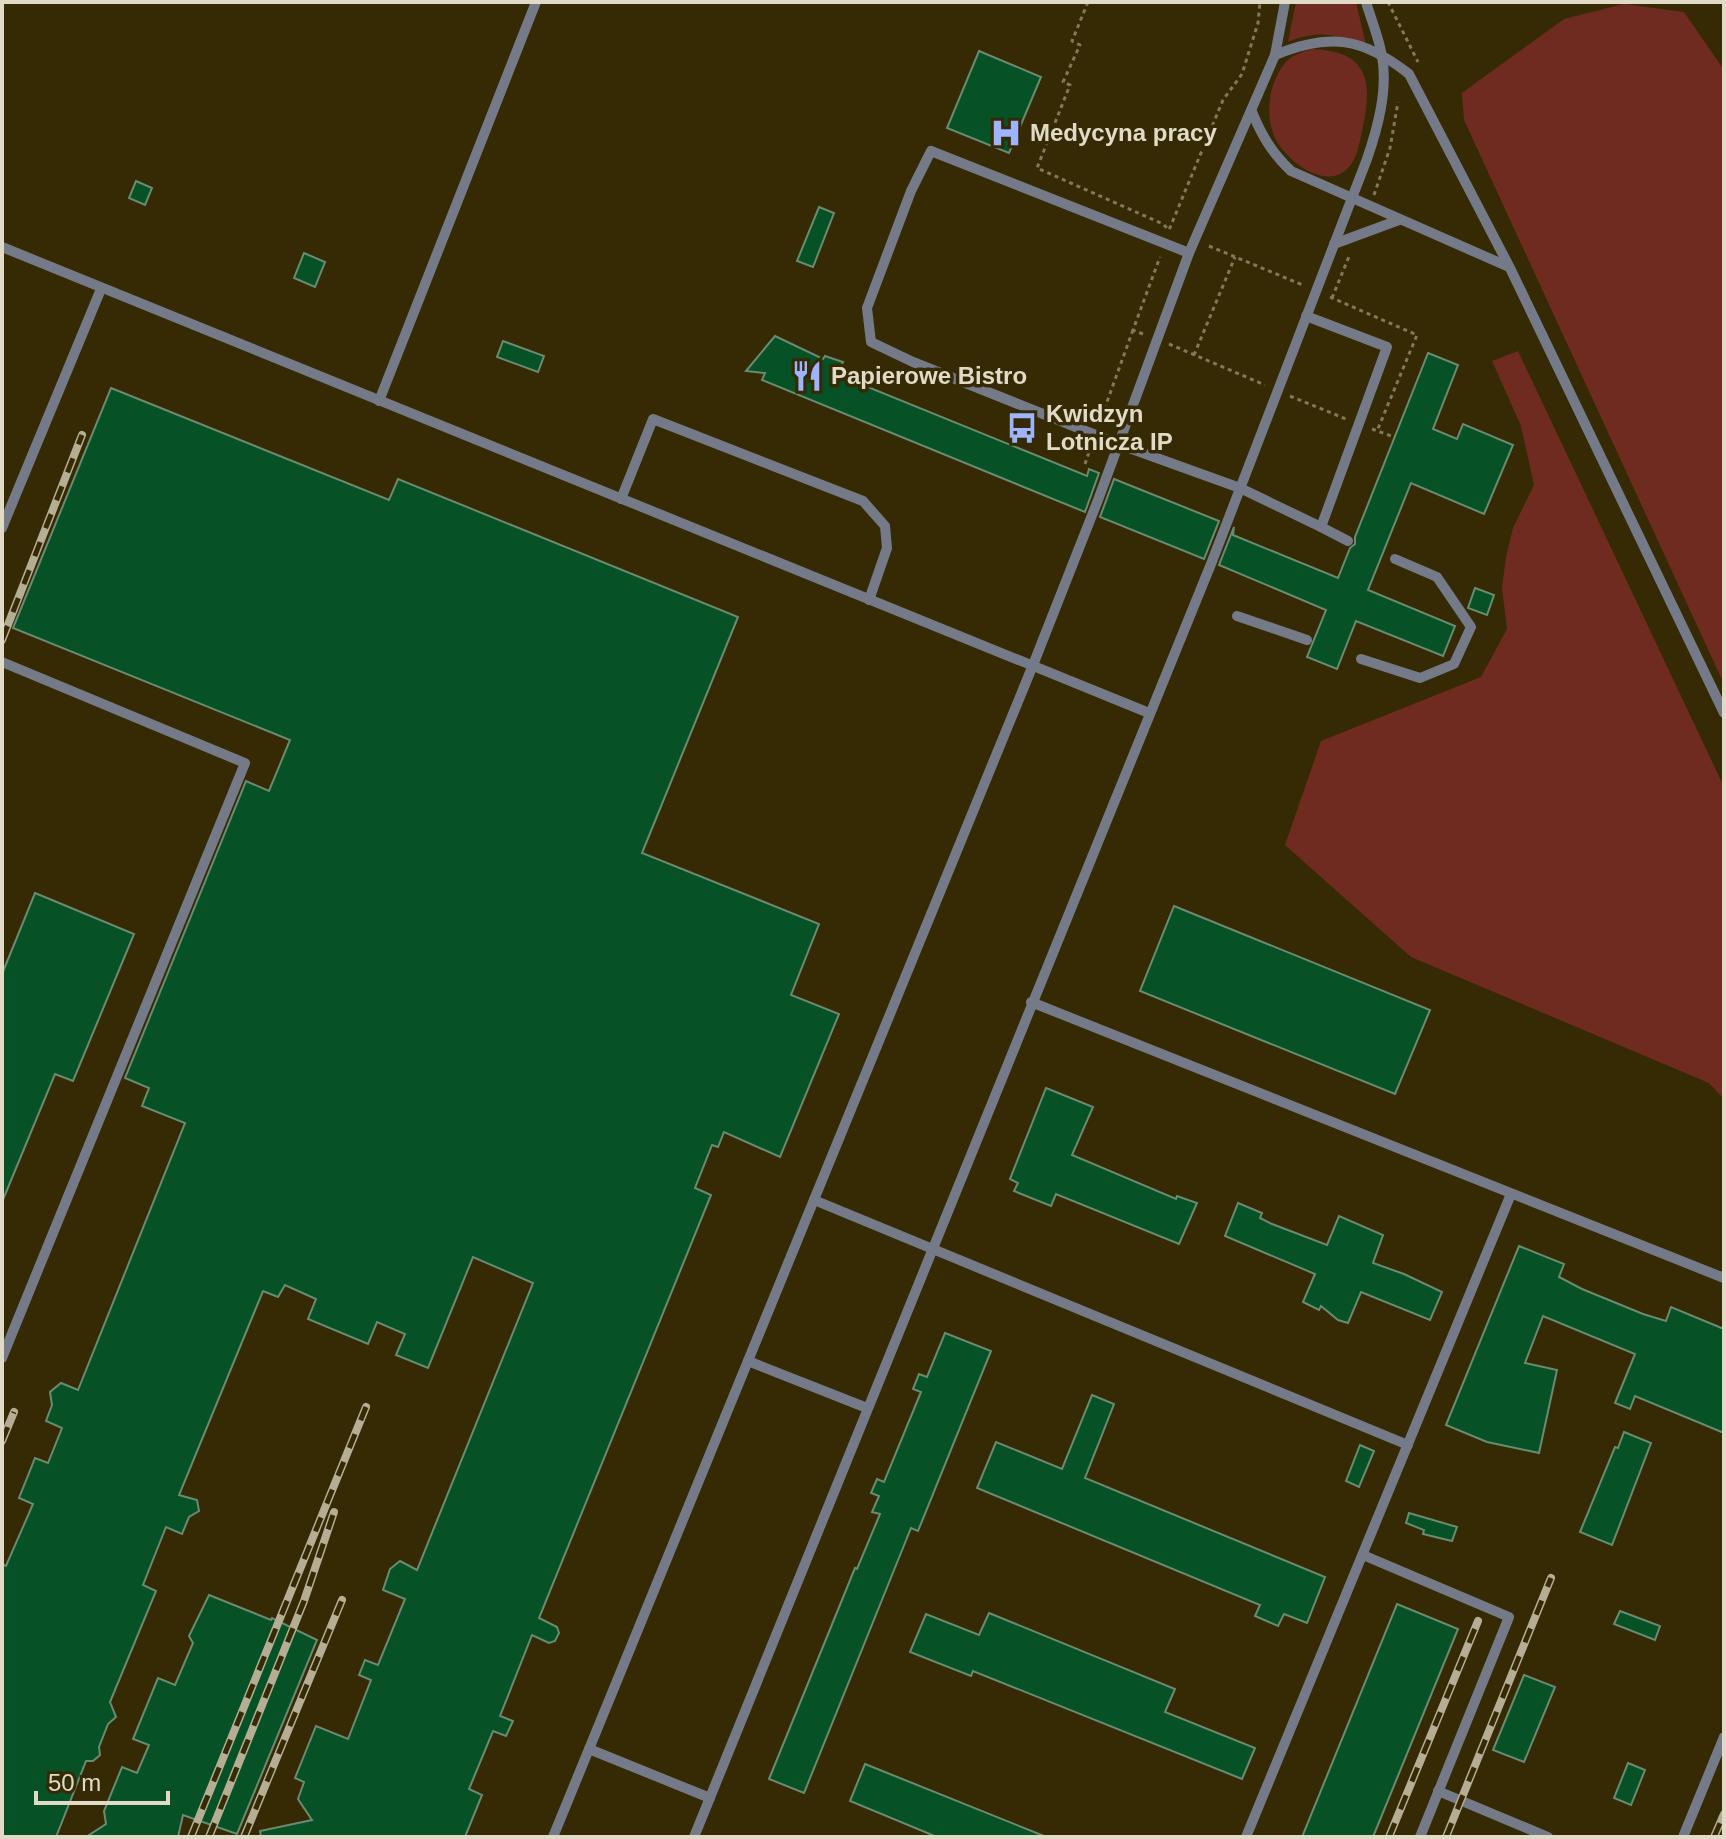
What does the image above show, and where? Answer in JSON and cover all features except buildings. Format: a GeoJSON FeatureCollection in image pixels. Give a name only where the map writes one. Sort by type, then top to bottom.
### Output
{"type":"FeatureCollection","features":[{"type":"Feature","properties":{"kind":"lane"},"geometry":{"type":"LineString","coordinates":[[379,401],[536,2]]}},
{"type":"Feature","properties":{"kind":"lane"},"geometry":{"type":"LineString","coordinates":[[553,1837],[1033,665],[1189,253],[1275,55],[1285,2]]}},
{"type":"Feature","properties":{"kind":"lane"},"geometry":{"type":"LineString","coordinates":[[694,1837],[1240,488],[1377,130],[1384,78],[1382,53],[1366,2]]}},
{"type":"Feature","properties":{"kind":"lane"},"geometry":{"type":"LineString","coordinates":[[1275,55],[1323,41],[1347,43],[1382,53],[1409,74],[1510,268],[1724,713]]}},
{"type":"Feature","properties":{"kind":"lane"},"geometry":{"type":"LineString","coordinates":[[1252,112],[1264,140],[1291,171],[1510,268]]}},
{"type":"Feature","properties":{"kind":"lane"},"geometry":{"type":"LineString","coordinates":[[1189,253],[931,151],[911,191],[867,308],[871,342],[1095,435],[1240,488],[1348,541]]}},
{"type":"Feature","properties":{"kind":"lane"},"geometry":{"type":"LineString","coordinates":[[1334,244],[1399,220]]}},
{"type":"Feature","properties":{"kind":"lane"},"geometry":{"type":"LineString","coordinates":[[2,247],[1149,713]]}},
{"type":"Feature","properties":{"kind":"lane"},"geometry":{"type":"LineString","coordinates":[[2,528],[101,289]]}},
{"type":"Feature","properties":{"kind":"lane"},"geometry":{"type":"LineString","coordinates":[[1306,316],[1387,347],[1321,527]]}},
{"type":"Feature","properties":{"kind":"lane"},"geometry":{"type":"LineString","coordinates":[[621,499],[653,419],[863,501],[885,526],[887,548],[869,600]]}},
{"type":"Feature","properties":{"kind":"lane"},"geometry":{"type":"LineString","coordinates":[[1361,659],[1420,678],[1454,664],[1471,627],[1437,577],[1395,559]]}},
{"type":"Feature","properties":{"kind":"lane"},"geometry":{"type":"LineString","coordinates":[[1237,616],[1307,640]]}},
{"type":"Feature","properties":{"kind":"lane"},"geometry":{"type":"LineString","coordinates":[[2,662],[245,763],[2,1358]]}},
{"type":"Feature","properties":{"kind":"lane"},"geometry":{"type":"LineString","coordinates":[[1031,1002],[1724,1278]]}},
{"type":"Feature","properties":{"kind":"lane"},"geometry":{"type":"LineString","coordinates":[[1246,1837],[1511,1194]]}},
{"type":"Feature","properties":{"kind":"lane"},"geometry":{"type":"LineString","coordinates":[[814,1200],[1408,1445]]}},
{"type":"Feature","properties":{"kind":"lane"},"geometry":{"type":"LineString","coordinates":[[748,1361],[867,1408]]}},
{"type":"Feature","properties":{"kind":"lane"},"geometry":{"type":"LineString","coordinates":[[1363,1555],[1509,1617],[1420,1837]]}},
{"type":"Feature","properties":{"kind":"lane"},"geometry":{"type":"LineString","coordinates":[[1683,1837],[1724,1737]]}},
{"type":"Feature","properties":{"kind":"lane"},"geometry":{"type":"LineString","coordinates":[[589,1749],[710,1798]]}},
{"type":"Feature","properties":{"kind":"lane"},"geometry":{"type":"LineString","coordinates":[[1438,1791],[1548,1837]]}},
{"type":"Feature","properties":{"kind":"path"},"geometry":{"type":"LineString","coordinates":[[1088,2],[1072,41],[1080,45],[1063,82],[1070,85],[1037,168],[1163,224],[1169,230],[1223,100],[1242,74],[1258,23],[1260,2]]}},
{"type":"Feature","properties":{"kind":"path"},"geometry":{"type":"LineString","coordinates":[[1195,240],[1417,335],[1377,431]]}},
{"type":"Feature","properties":{"kind":"path"},"geometry":{"type":"LineString","coordinates":[[1085,464],[1165,245]]}},
{"type":"Feature","properties":{"kind":"path"},"geometry":{"type":"LineString","coordinates":[[1194,355],[1235,257]]}},
{"type":"Feature","properties":{"kind":"path"},"geometry":{"type":"LineString","coordinates":[[1133,330],[1394,437]]}},
{"type":"Feature","properties":{"kind":"shaded area"},"geometry":{"type":"Polygon","coordinates":[[[1296,2],[1356,2],[1366,45],[1327,35],[1288,42],[1296,2]]]}},
{"type":"Feature","properties":{"kind":"shaded area"},"geometry":{"type":"Polygon","coordinates":[[[1624,4],[1684,12],[1724,70],[1724,684],[1464,120],[1462,93],[1564,19],[1624,4]]]}},
{"type":"Feature","properties":{"kind":"shaded area"},"geometry":{"type":"Polygon","coordinates":[[[1312,49],[1345,55],[1362,71],[1366,82],[1366,110],[1357,153],[1349,167],[1339,174],[1328,176],[1305,169],[1285,152],[1273,133],[1269,115],[1273,87],[1285,63],[1297,54],[1312,49]]]}},
{"type":"Feature","properties":{"kind":"shaded area"},"geometry":{"type":"Polygon","coordinates":[[[1518,351],[1724,787],[1724,1099],[1709,1083],[1411,957],[1285,845],[1321,741],[1481,677],[1507,629],[1502,588],[1506,557],[1513,528],[1534,485],[1521,426],[1492,361],[1518,351]]]}},
{"type":"Feature","properties":{"kind":"railway"},"geometry":{"type":"LineString","coordinates":[[2,640],[82,435]]}},
{"type":"Feature","properties":{"kind":"railway"},"geometry":{"type":"LineString","coordinates":[[191,1837],[366,1407]]}},
{"type":"Feature","properties":{"kind":"railway"},"geometry":{"type":"LineString","coordinates":[[2,1441],[14,1412]]}},
{"type":"Feature","properties":{"kind":"railway"},"geometry":{"type":"LineString","coordinates":[[209,1837],[304,1601],[334,1512]]}},
{"type":"Feature","properties":{"kind":"railway"},"geometry":{"type":"LineString","coordinates":[[1446,1837],[1551,1578]]}},
{"type":"Feature","properties":{"kind":"railway"},"geometry":{"type":"LineString","coordinates":[[244,1837],[342,1600]]}},
{"type":"Feature","properties":{"kind":"railway"},"geometry":{"type":"LineString","coordinates":[[1389,1837],[1478,1621]]}},
{"type":"Feature","properties":{"kind":"railway"},"geometry":{"type":"LineString","coordinates":[[1714,1837],[1724,1814]]}},
{"type":"Feature","properties":{"kind":"place","name":"Medycyna pracy"},"geometry":{"type":"Point","coordinates":[1006,133]}},
{"type":"Feature","properties":{"kind":"place","name":"Papierowe Bistro"},"geometry":{"type":"Point","coordinates":[807,376]}},
{"type":"Feature","properties":{"kind":"place","name":"Kwidzyn Lotnicza IP"},"geometry":{"type":"Point","coordinates":[1022,428]}}]}
